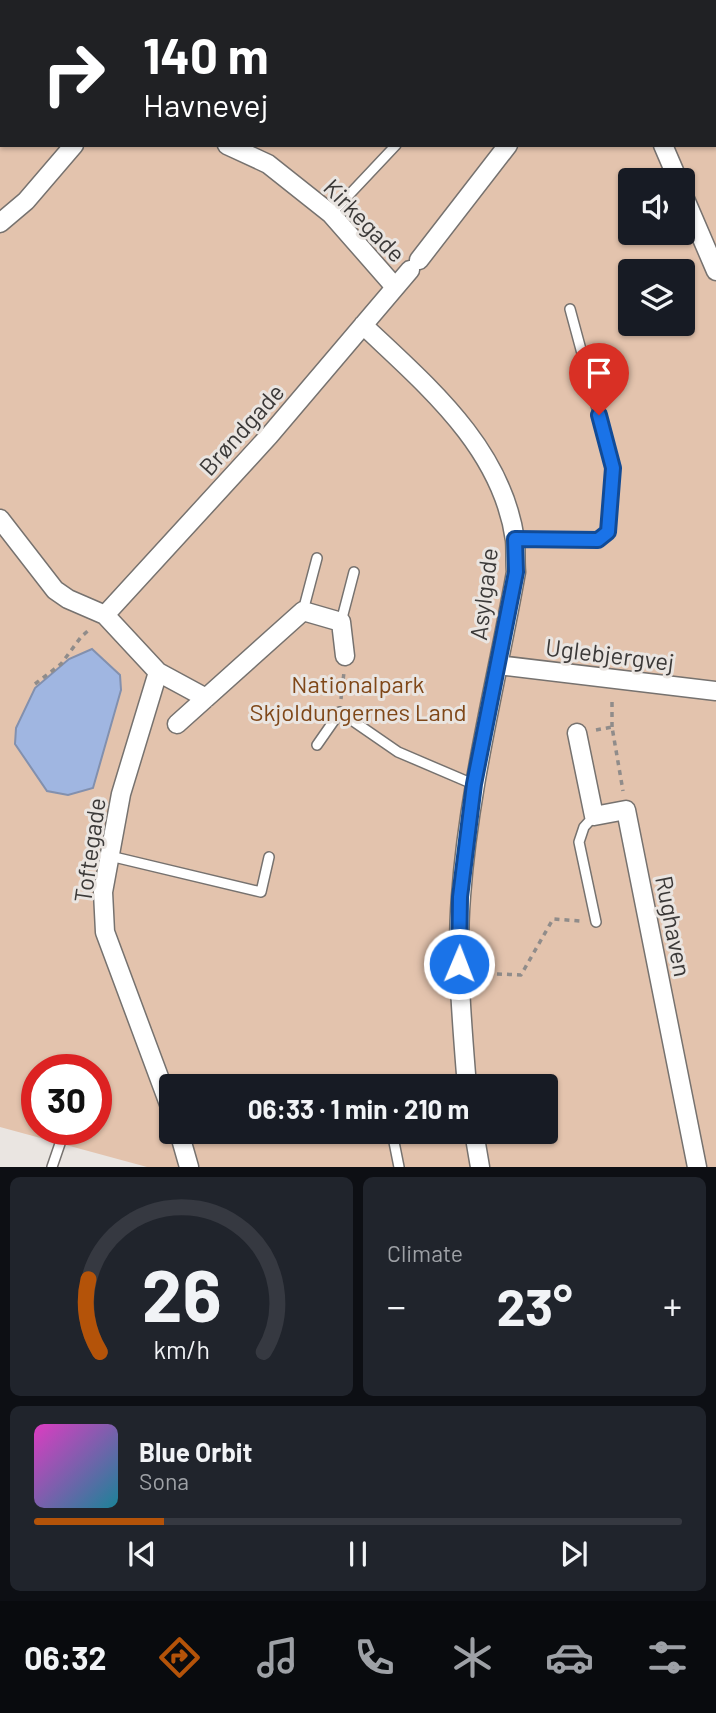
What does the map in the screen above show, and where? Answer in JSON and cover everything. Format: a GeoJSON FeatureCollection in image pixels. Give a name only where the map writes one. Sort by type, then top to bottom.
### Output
{"type":"FeatureCollection","features":[{"type":"Feature","properties":{"kind":"street"},"geometry":{"type":"LineString","coordinates":[[0,223],[26,201],[72,147]]}},
{"type":"Feature","properties":{"kind":"street","name":"Kirkegade"},"geometry":{"type":"LineString","coordinates":[[231,147],[268,164],[331,214],[395,287]]}},
{"type":"Feature","properties":{"kind":"street","name":"Brøndgade"},"geometry":{"type":"LineString","coordinates":[[105,615],[269,436],[414,265],[506,147]]}},
{"type":"Feature","properties":{"kind":"street"},"geometry":{"type":"LineString","coordinates":[[664,147],[673,168]]}},
{"type":"Feature","properties":{"kind":"street"},"geometry":{"type":"LineString","coordinates":[[695,222],[716,271]]}},
{"type":"Feature","properties":{"kind":"street","name":"Asylgade"},"geometry":{"type":"LineString","coordinates":[[363,325],[445,403],[481,452],[502,491],[515,539],[516,572],[474,784],[460,897],[459,973],[466,1074]]}},
{"type":"Feature","properties":{"kind":"street"},"geometry":{"type":"LineString","coordinates":[[0,519],[55,590],[68,599],[105,615],[158,672],[206,698]]}},
{"type":"Feature","properties":{"kind":"street"},"geometry":{"type":"LineString","coordinates":[[177,724],[303,611],[341,622],[345,656]]}},
{"type":"Feature","properties":{"kind":"street","name":"Uglebjergvej"},"geometry":{"type":"LineString","coordinates":[[499,665],[716,691]]}},
{"type":"Feature","properties":{"kind":"street","name":"Toftegade"},"geometry":{"type":"LineString","coordinates":[[158,672],[121,794],[103,892],[105,932],[159,1077]]}},
{"type":"Feature","properties":{"kind":"street"},"geometry":{"type":"LineString","coordinates":[[577,733],[594,816],[626,810]]}},
{"type":"Feature","properties":{"kind":"street","name":"Rughaven"},"geometry":{"type":"LineString","coordinates":[[626,810],[697,1167]]}},
{"type":"Feature","properties":{"kind":"street"},"geometry":{"type":"LineString","coordinates":[[183,1144],[190,1167]]}},
{"type":"Feature","properties":{"kind":"street"},"geometry":{"type":"LineString","coordinates":[[476,1144],[480,1167]]}},
{"type":"Feature","properties":{"kind":"lane"},"geometry":{"type":"LineString","coordinates":[[331,214],[394,147]]}},
{"type":"Feature","properties":{"kind":"lane"},"geometry":{"type":"LineString","coordinates":[[515,539],[598,540],[608,532],[613,468],[570,309]]}},
{"type":"Feature","properties":{"kind":"lane"},"geometry":{"type":"LineString","coordinates":[[303,611],[317,558]]}},
{"type":"Feature","properties":{"kind":"lane"},"geometry":{"type":"LineString","coordinates":[[341,622],[354,572]]}},
{"type":"Feature","properties":{"kind":"lane"},"geometry":{"type":"LineString","coordinates":[[317,746],[340,712],[398,752],[474,784]]}},
{"type":"Feature","properties":{"kind":"lane"},"geometry":{"type":"LineString","coordinates":[[594,816],[584,827],[579,842],[596,922]]}},
{"type":"Feature","properties":{"kind":"lane"},"geometry":{"type":"LineString","coordinates":[[110,856],[261,892],[269,857]]}},
{"type":"Feature","properties":{"kind":"lane"},"geometry":{"type":"LineString","coordinates":[[394,1144],[398,1167]]}},
{"type":"Feature","properties":{"kind":"lane"},"geometry":{"type":"LineString","coordinates":[[52,1167],[60,1145]]}},
{"type":"Feature","properties":{"kind":"path"},"geometry":{"type":"LineString","coordinates":[[35,684],[61,664],[81,637],[105,615]]}},
{"type":"Feature","properties":{"kind":"path"},"geometry":{"type":"LineString","coordinates":[[340,712],[345,656]]}},
{"type":"Feature","properties":{"kind":"path"},"geometry":{"type":"LineString","coordinates":[[612,679],[612,727],[626,810]]}},
{"type":"Feature","properties":{"kind":"path"},"geometry":{"type":"LineString","coordinates":[[577,733],[612,727]]}},
{"type":"Feature","properties":{"kind":"path"},"geometry":{"type":"LineString","coordinates":[[459,973],[521,975],[553,919],[596,922]]}},
{"type":"Feature","properties":{"kind":"green space","name":"Nationalpark Skjoldungernes Land"},"geometry":{"type":"Polygon","coordinates":[[[0,147],[716,147],[716,1167],[147,1167],[66,1145],[112,1145],[112,1054],[21,1054],[21,1133],[0,1127],[0,147]]]}},
{"type":"Feature","properties":{"kind":"water"},"geometry":{"type":"Polygon","coordinates":[[[92,649],[120,675],[121,690],[93,788],[68,795],[47,791],[15,744],[16,728],[35,688],[69,659],[92,649]]]}},
{"type":"Feature","properties":{"kind":"route"},"geometry":{"type":"LineString","coordinates":[[459,964],[460,897],[474,784],[516,572],[515,539],[598,540],[608,532],[613,468],[599,415]]}}]}
